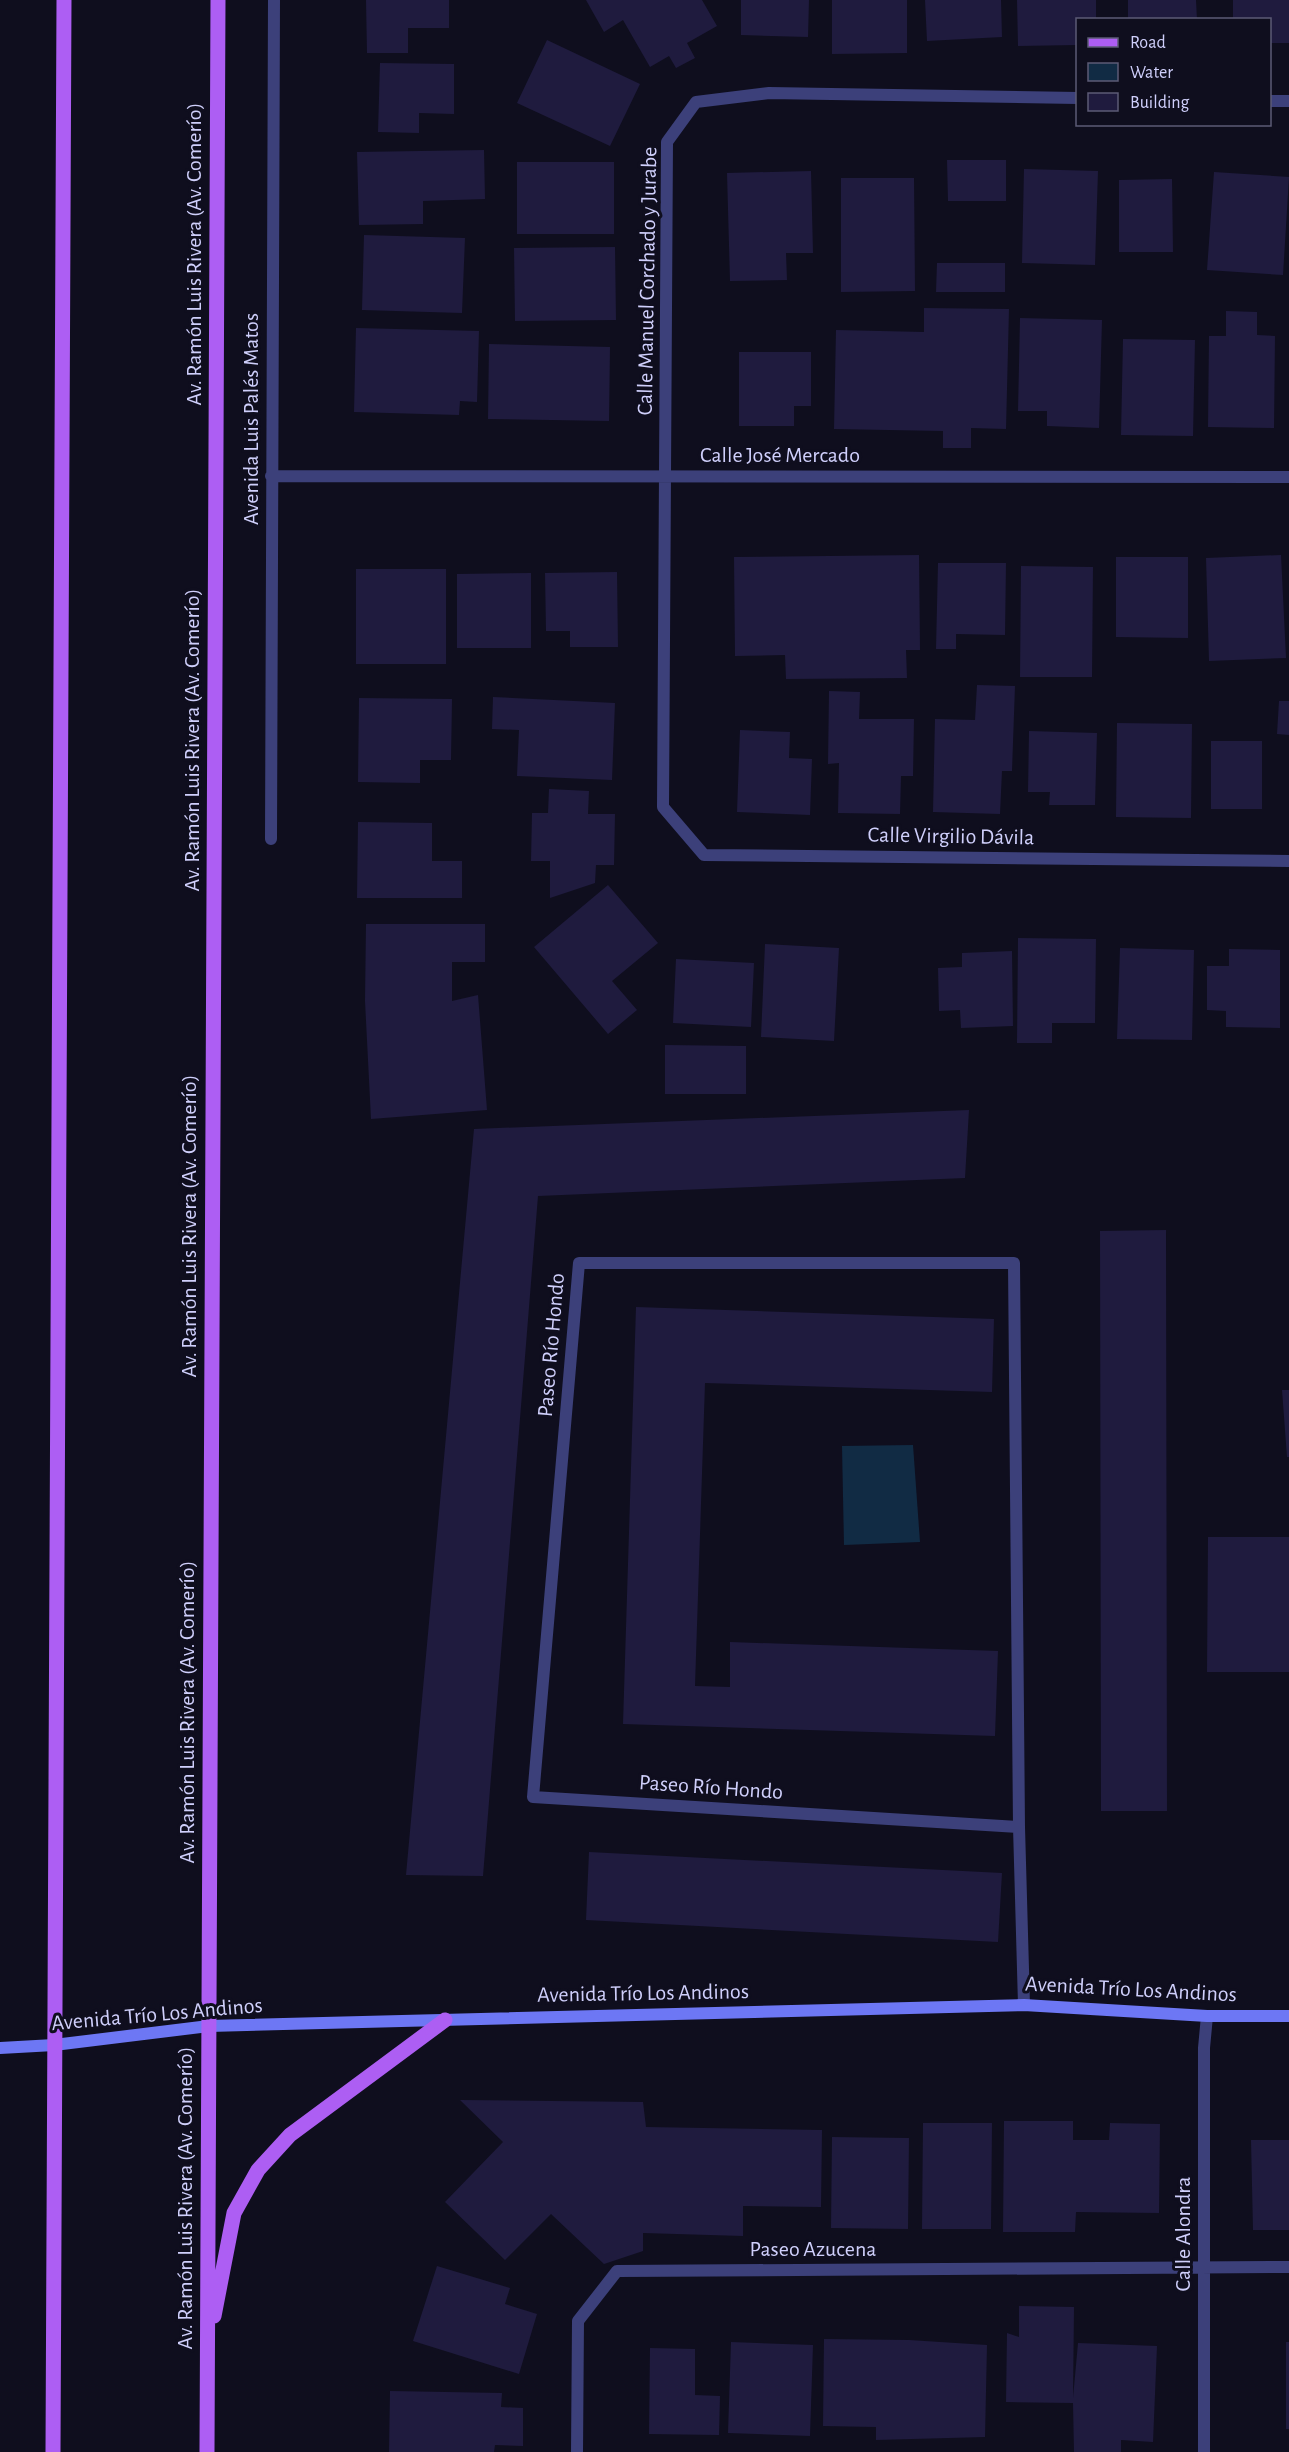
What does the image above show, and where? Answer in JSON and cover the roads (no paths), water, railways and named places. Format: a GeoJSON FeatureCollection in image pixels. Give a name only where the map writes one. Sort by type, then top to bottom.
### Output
{"type":"FeatureCollection","features":[{"type":"Feature","properties":{"kind":"main road"},"geometry":{"type":"LineString","coordinates":[[53,2452],[64,0]]}},
{"type":"Feature","properties":{"kind":"main road","name":"Av. Ramón Luis Rivera (Av. Comerío)"},"geometry":{"type":"LineString","coordinates":[[207,2452],[218,0]]}},
{"type":"Feature","properties":{"kind":"main road"},"geometry":{"type":"LineString","coordinates":[[207,2355],[234,2213],[258,2170],[290,2135],[445,2020]]}},
{"type":"Feature","properties":{"kind":"street","name":"Avenida Luis Palés Matos"},"geometry":{"type":"LineString","coordinates":[[271,839],[274,0]]}},
{"type":"Feature","properties":{"kind":"street","name":"Calle Manuel Corchado y Jurabe"},"geometry":{"type":"LineString","coordinates":[[663,779],[667,142],[696,102],[769,93],[1076,98]]}},
{"type":"Feature","properties":{"kind":"street"},"geometry":{"type":"LineString","coordinates":[[1271,101],[1289,101]]}},
{"type":"Feature","properties":{"kind":"street","name":"Calle José Mercado"},"geometry":{"type":"LineString","coordinates":[[271,476],[1289,477]]}},
{"type":"Feature","properties":{"kind":"street","name":"Calle Virgilio Dávila"},"geometry":{"type":"LineString","coordinates":[[663,779],[663,807],[704,855],[1289,861]]}},
{"type":"Feature","properties":{"kind":"street","name":"Paseo Río Hondo"},"geometry":{"type":"LineString","coordinates":[[579,1263],[1014,1263],[1018,1827],[533,1797],[579,1263]]}},
{"type":"Feature","properties":{"kind":"street"},"geometry":{"type":"LineString","coordinates":[[1018,1827],[1024,2005]]}},
{"type":"Feature","properties":{"kind":"street","name":"Avenida Trío Los Andinos"},"geometry":{"type":"LineString","coordinates":[[0,2048],[54,2045],[209,2026],[1024,2005],[1207,2016],[1289,2016]]}},
{"type":"Feature","properties":{"kind":"street","name":"Calle Alondra"},"geometry":{"type":"LineString","coordinates":[[1204,2452],[1204,2048],[1207,2016]]}},
{"type":"Feature","properties":{"kind":"street"},"geometry":{"type":"LineString","coordinates":[[1204,2267],[1289,2267]]}},
{"type":"Feature","properties":{"kind":"street","name":"Paseo Azucena"},"geometry":{"type":"LineString","coordinates":[[577,2452],[578,2321],[617,2271],[1204,2267]]}},
{"type":"Feature","properties":{"kind":"water"},"geometry":{"type":"Polygon","coordinates":[[[913,1445],[920,1542],[844,1545],[842,1446],[913,1445]]]}}]}
